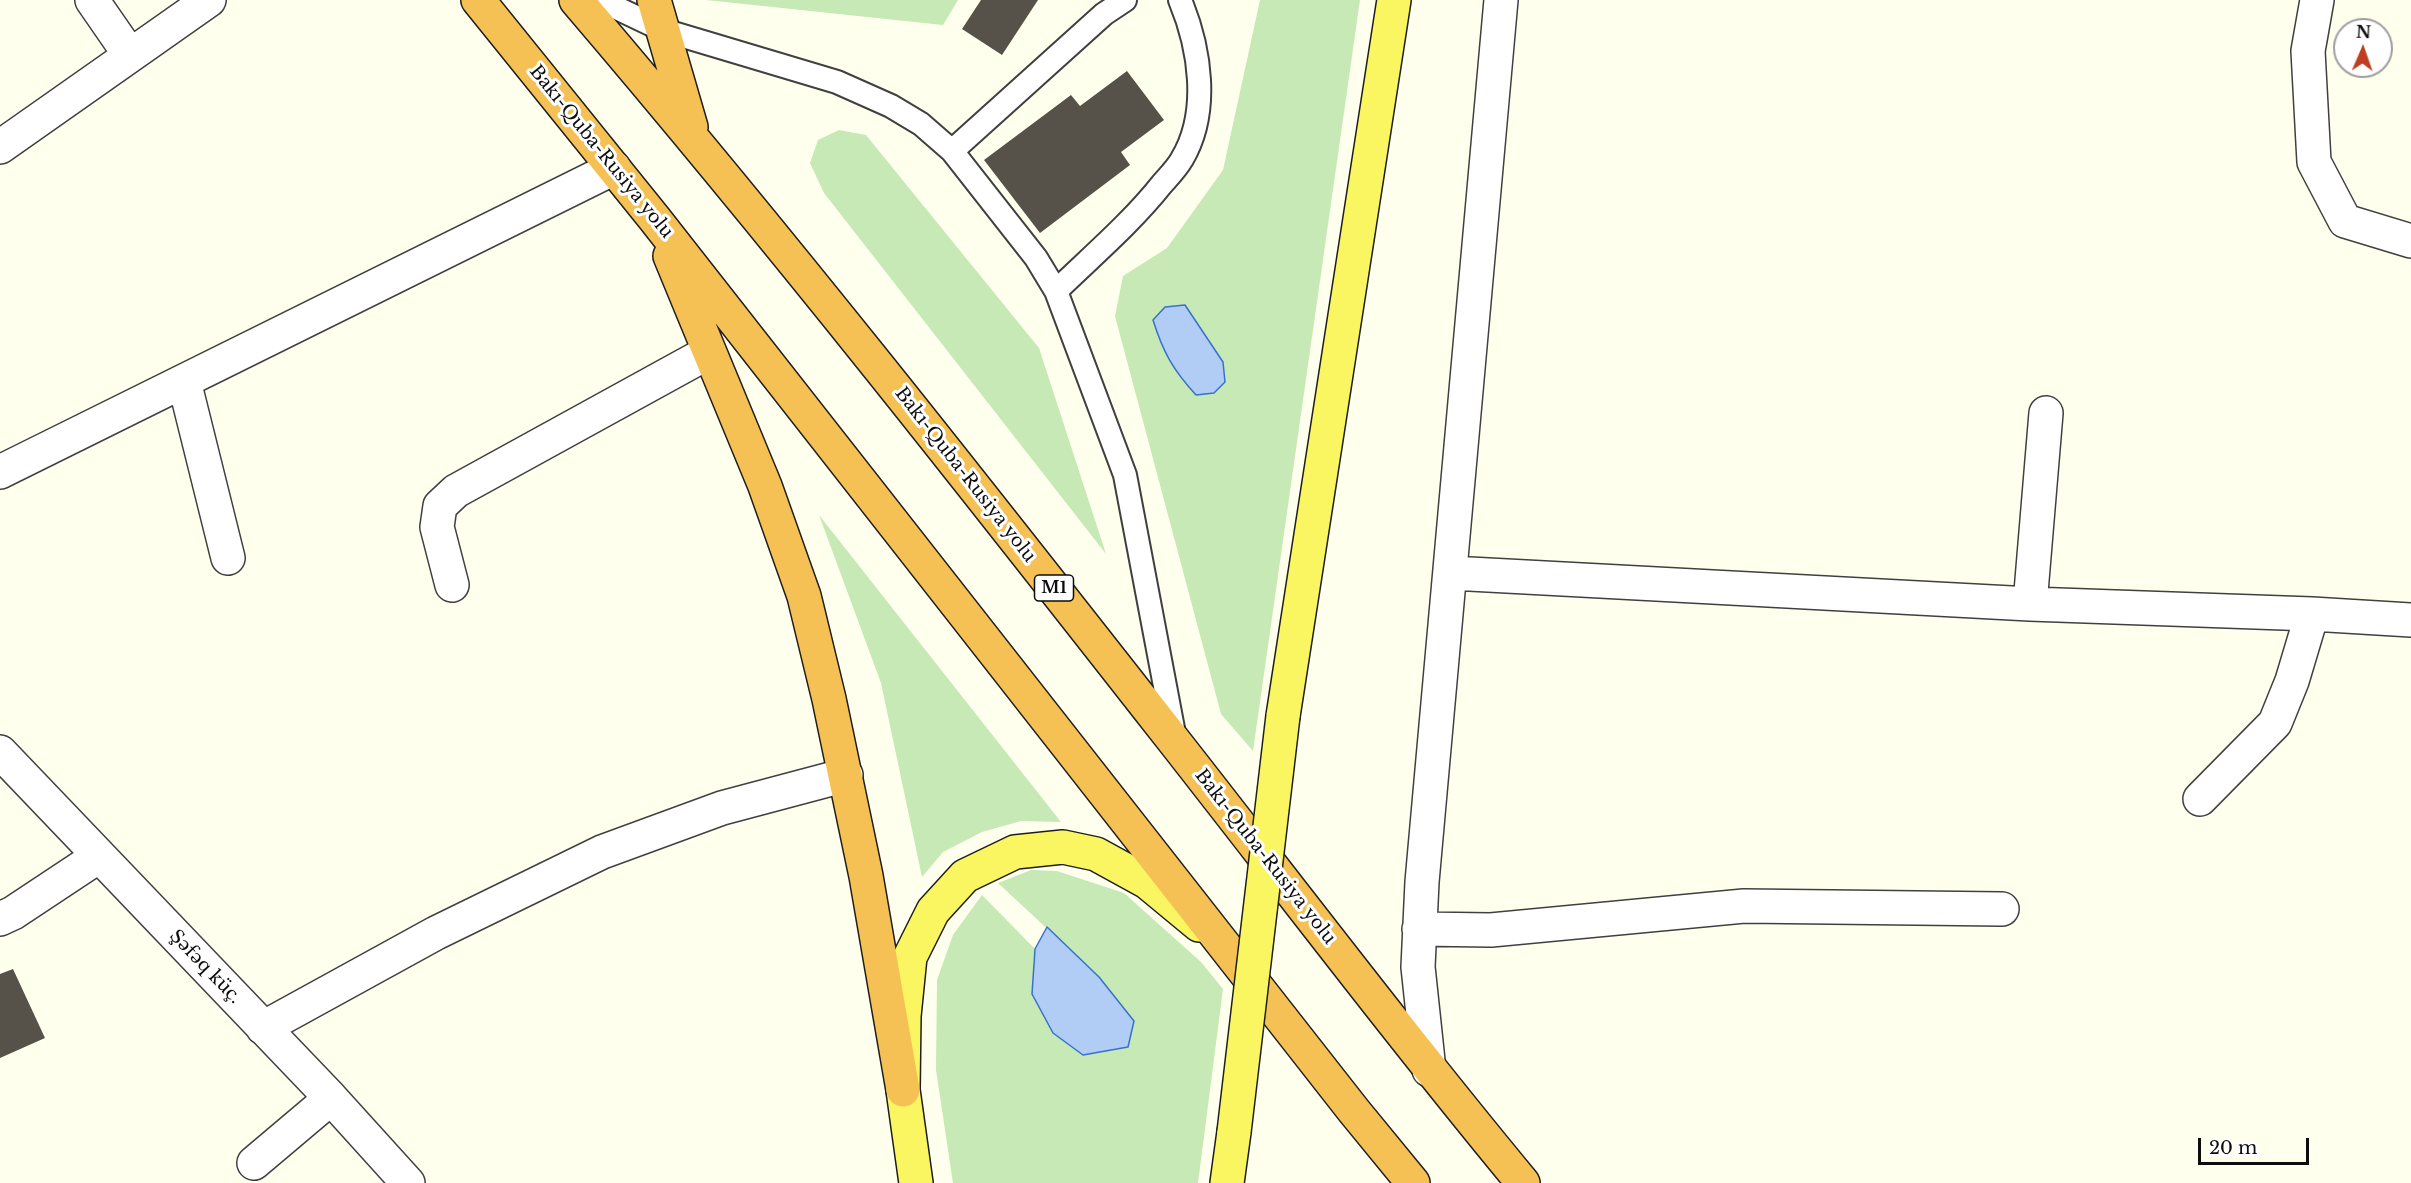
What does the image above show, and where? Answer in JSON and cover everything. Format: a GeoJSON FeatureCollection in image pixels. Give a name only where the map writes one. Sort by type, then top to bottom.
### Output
{"type":"FeatureCollection","features":[{"type":"Feature","properties":{"kind":"highway","name":"Bakı-Quba-Rusiya yolu"},"geometry":{"type":"LineString","coordinates":[[478,0],[654,218],[1354,1111],[1413,1183]]}},
{"type":"Feature","properties":{"kind":"highway","name":"Bakı-Quba-Rusiya yolu"},"geometry":{"type":"LineString","coordinates":[[576,0],[694,138],[871,356],[1430,1070],[1523,1183]]}},
{"type":"Feature","properties":{"kind":"highway"},"geometry":{"type":"LineString","coordinates":[[659,15],[694,138]]}},
{"type":"Feature","properties":{"kind":"highway"},"geometry":{"type":"LineString","coordinates":[[654,218],[765,486],[804,596],[846,776],[866,876],[903,1090]]}},
{"type":"Feature","properties":{"kind":"main road"},"geometry":{"type":"LineString","coordinates":[[1227,1183],[1283,716],[1394,0]]}},
{"type":"Feature","properties":{"kind":"main road"},"geometry":{"type":"LineString","coordinates":[[916,1183],[903,1090],[904,1016],[909,957],[933,911],[965,876],[1015,852],[1063,847],[1096,854],[1147,882],[1228,949]]}},
{"type":"Feature","properties":{"kind":"street"},"geometry":{"type":"LineString","coordinates":[[93,0],[130,55]]}},
{"type":"Feature","properties":{"kind":"street"},"geometry":{"type":"LineString","coordinates":[[0,147],[209,0]]}},
{"type":"Feature","properties":{"kind":"street"},"geometry":{"type":"LineString","coordinates":[[1430,1070],[1418,968],[1419,929],[1501,0]]}},
{"type":"Feature","properties":{"kind":"street"},"geometry":{"type":"LineString","coordinates":[[2317,0],[2308,51],[2314,162],[2345,221],[2411,241]]}},
{"type":"Feature","properties":{"kind":"street"},"geometry":{"type":"LineString","coordinates":[[0,472],[614,168]]}},
{"type":"Feature","properties":{"kind":"street"},"geometry":{"type":"LineString","coordinates":[[452,585],[436,527],[440,506],[456,491],[709,352]]}},
{"type":"Feature","properties":{"kind":"street"},"geometry":{"type":"LineString","coordinates":[[184,381],[228,558]]}},
{"type":"Feature","properties":{"kind":"street"},"geometry":{"type":"LineString","coordinates":[[2030,604],[2046,413]]}},
{"type":"Feature","properties":{"kind":"street"},"geometry":{"type":"LineString","coordinates":[[1450,573],[2030,604],[2312,614],[2411,620]]}},
{"type":"Feature","properties":{"kind":"street"},"geometry":{"type":"LineString","coordinates":[[2200,799],[2275,723],[2292,681],[2312,614]]}},
{"type":"Feature","properties":{"kind":"street","name":"Şəfəq küç."},"geometry":{"type":"LineString","coordinates":[[0,752],[331,1098],[408,1183]]}},
{"type":"Feature","properties":{"kind":"street"},"geometry":{"type":"LineString","coordinates":[[263,1028],[436,933],[602,852],[722,808],[846,776]]}},
{"type":"Feature","properties":{"kind":"street"},"geometry":{"type":"LineString","coordinates":[[0,919],[13,913],[99,856]]}},
{"type":"Feature","properties":{"kind":"street"},"geometry":{"type":"LineString","coordinates":[[1419,929],[1491,930],[1744,906],[2002,909]]}},
{"type":"Feature","properties":{"kind":"street"},"geometry":{"type":"LineString","coordinates":[[254,1163],[331,1098]]}},
{"type":"Feature","properties":{"kind":"lane"},"geometry":{"type":"LineString","coordinates":[[600,0],[659,15],[837,82],[891,106],[921,124],[952,151],[1036,258],[1056,291],[1125,475],[1176,743]]}},
{"type":"Feature","properties":{"kind":"lane"},"geometry":{"type":"LineString","coordinates":[[952,151],[1104,14],[1125,0]]}},
{"type":"Feature","properties":{"kind":"lane"},"geometry":{"type":"LineString","coordinates":[[1056,291],[1146,204],[1182,159],[1193,135],[1201,100],[1192,27],[1180,0]]}},
{"type":"Feature","properties":{"kind":"green space"},"geometry":{"type":"Polygon","coordinates":[[[706,0],[958,0],[943,25],[706,0]]]}},
{"type":"Feature","properties":{"kind":"green space"},"geometry":{"type":"Polygon","coordinates":[[[1260,0],[1360,0],[1253,751],[1221,714],[1115,316],[1123,276],[1167,248],[1223,170],[1260,0]]]}},
{"type":"Feature","properties":{"kind":"green space"},"geometry":{"type":"Polygon","coordinates":[[[839,130],[866,135],[1039,348],[1106,554],[824,193],[810,163],[818,140],[839,130]]]}},
{"type":"Feature","properties":{"kind":"green space"},"geometry":{"type":"Polygon","coordinates":[[[819,515],[1061,822],[1021,821],[982,832],[943,852],[922,877],[881,683],[819,515]]]}},
{"type":"Feature","properties":{"kind":"green space"},"geometry":{"type":"Polygon","coordinates":[[[1031,870],[1057,871],[1124,893],[1201,962],[1223,989],[1198,1183],[953,1183],[936,1070],[937,980],[953,935],[982,895],[1035,949],[1033,964],[1128,1047],[1134,1020],[1099,977],[998,883],[1031,870]]]}},
{"type":"Feature","properties":{"kind":"water"},"geometry":{"type":"Polygon","coordinates":[[[1185,305],[1223,362],[1225,382],[1214,393],[1196,395],[1188,386],[1170,360],[1153,320],[1165,307],[1185,305]]]}},
{"type":"Feature","properties":{"kind":"water"},"geometry":{"type":"Polygon","coordinates":[[[1047,927],[1099,977],[1134,1021],[1128,1047],[1083,1055],[1053,1033],[1032,994],[1035,949],[1047,927]]]}},
{"type":"Feature","properties":{"kind":"building"},"geometry":{"type":"Polygon","coordinates":[[[981,0],[1038,0],[1002,55],[962,29],[981,0]]]}},
{"type":"Feature","properties":{"kind":"building"},"geometry":{"type":"Polygon","coordinates":[[[1127,71],[1164,120],[1121,152],[1130,165],[1040,233],[984,160],[1071,95],[1080,106],[1127,71]]]}},
{"type":"Feature","properties":{"kind":"building"},"geometry":{"type":"Polygon","coordinates":[[[13,969],[45,1038],[0,1058],[0,974],[13,969]]]}}]}
